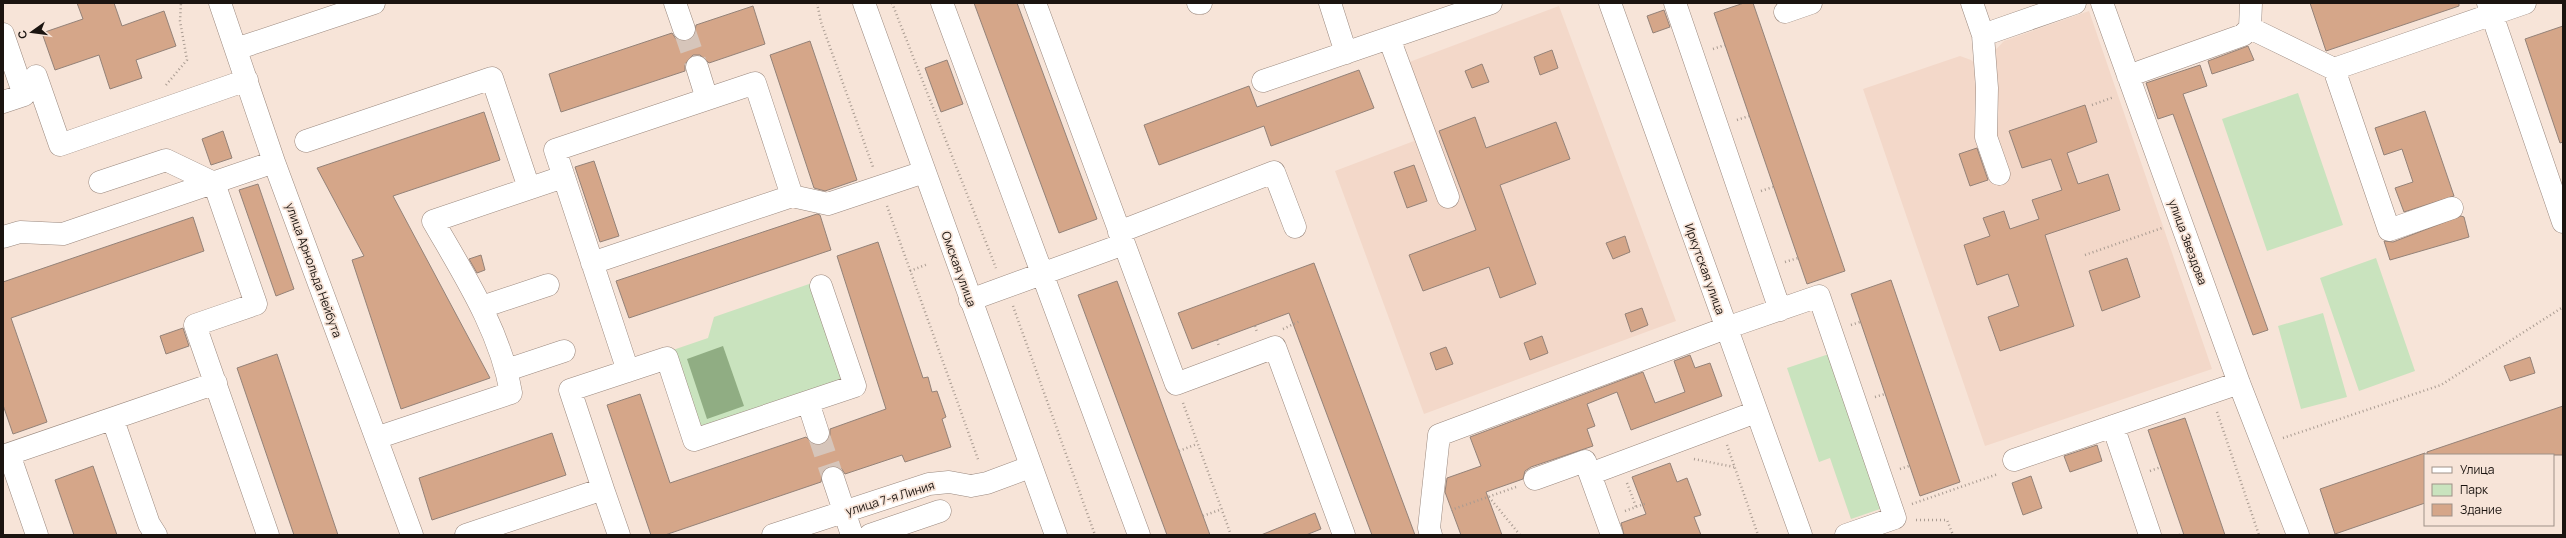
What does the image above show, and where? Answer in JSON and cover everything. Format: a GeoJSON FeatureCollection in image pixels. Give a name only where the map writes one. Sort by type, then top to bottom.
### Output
{"type":"FeatureCollection","features":[{"type":"Feature","properties":{"kind":"street","name":"улица Арнольда Нейбута"},"geometry":{"type":"LineString","coordinates":[[220,3],[274,162],[412,535]]}},
{"type":"Feature","properties":{"kind":"street"},"geometry":{"type":"LineString","coordinates":[[236,49],[374,3]]}},
{"type":"Feature","properties":{"kind":"street"},"geometry":{"type":"LineString","coordinates":[[675,3],[684,29]]}},
{"type":"Feature","properties":{"kind":"street","name":"Омская улица"},"geometry":{"type":"LineString","coordinates":[[864,3],[1030,467],[1056,535]]}},
{"type":"Feature","properties":{"kind":"street"},"geometry":{"type":"LineString","coordinates":[[942,3],[1139,535]]}},
{"type":"Feature","properties":{"kind":"street"},"geometry":{"type":"LineString","coordinates":[[1035,3],[1176,384],[1275,347],[1344,535]]}},
{"type":"Feature","properties":{"kind":"street"},"geometry":{"type":"LineString","coordinates":[[1330,3],[1346,52]]}},
{"type":"Feature","properties":{"kind":"street"},"geometry":{"type":"LineString","coordinates":[[1263,81],[1491,3]]}},
{"type":"Feature","properties":{"kind":"street","name":"Иркутская улица"},"geometry":{"type":"LineString","coordinates":[[1610,3],[1801,535]]}},
{"type":"Feature","properties":{"kind":"street"},"geometry":{"type":"LineString","coordinates":[[1676,3],[1780,310]]}},
{"type":"Feature","properties":{"kind":"street"},"geometry":{"type":"LineString","coordinates":[[1785,12],[1811,3]]}},
{"type":"Feature","properties":{"kind":"street"},"geometry":{"type":"LineString","coordinates":[[1972,3],[1983,34],[1987,88],[1986,137],[1999,174]]}},
{"type":"Feature","properties":{"kind":"street"},"geometry":{"type":"LineString","coordinates":[[1983,34],[2075,3]]}},
{"type":"Feature","properties":{"kind":"street","name":"улица Звездова"},"geometry":{"type":"LineString","coordinates":[[2102,3],[2239,383],[2298,535]]}},
{"type":"Feature","properties":{"kind":"street"},"geometry":{"type":"LineString","coordinates":[[2128,76],[2243,35],[2250,28],[2251,3]]}},
{"type":"Feature","properties":{"kind":"street"},"geometry":{"type":"LineString","coordinates":[[2334,69],[2490,9],[2525,3]]}},
{"type":"Feature","properties":{"kind":"street"},"geometry":{"type":"LineString","coordinates":[[2490,9],[2563,222]]}},
{"type":"Feature","properties":{"kind":"street"},"geometry":{"type":"LineString","coordinates":[[2250,28],[2334,69],[2389,230],[2452,208]]}},
{"type":"Feature","properties":{"kind":"street"},"geometry":{"type":"LineString","coordinates":[[3,34],[24,95],[3,102]]}},
{"type":"Feature","properties":{"kind":"street"},"geometry":{"type":"LineString","coordinates":[[1389,38],[1448,197]]}},
{"type":"Feature","properties":{"kind":"street"},"geometry":{"type":"LineString","coordinates":[[697,67],[708,99]]}},
{"type":"Feature","properties":{"kind":"street"},"geometry":{"type":"LineString","coordinates":[[36,76],[60,144],[247,80]]}},
{"type":"Feature","properties":{"kind":"street"},"geometry":{"type":"LineString","coordinates":[[306,141],[492,78],[529,188]]}},
{"type":"Feature","properties":{"kind":"street"},"geometry":{"type":"LineString","coordinates":[[628,371],[555,150],[755,83],[792,196]]}},
{"type":"Feature","properties":{"kind":"street"},"geometry":{"type":"LineString","coordinates":[[100,182],[166,160],[214,183],[256,304],[195,324],[268,535]]}},
{"type":"Feature","properties":{"kind":"street"},"geometry":{"type":"LineString","coordinates":[[3,238],[20,232],[63,234],[274,162]]}},
{"type":"Feature","properties":{"kind":"street"},"geometry":{"type":"LineString","coordinates":[[592,263],[792,196],[828,204],[881,188],[924,172]]}},
{"type":"Feature","properties":{"kind":"street"},"geometry":{"type":"LineString","coordinates":[[970,300],[1042,274],[1274,172],[1295,227]]}},
{"type":"Feature","properties":{"kind":"street"},"geometry":{"type":"LineString","coordinates":[[376,438],[511,393],[507,370],[482,307],[433,221],[563,177]]}},
{"type":"Feature","properties":{"kind":"street"},"geometry":{"type":"LineString","coordinates":[[482,307],[548,285]]}},
{"type":"Feature","properties":{"kind":"street"},"geometry":{"type":"LineString","coordinates":[[618,535],[570,390],[667,358],[694,440],[855,386],[821,286]]}},
{"type":"Feature","properties":{"kind":"street"},"geometry":{"type":"LineString","coordinates":[[1431,527],[1439,435],[1726,328],[1819,296],[1895,518],[1861,533]]}},
{"type":"Feature","properties":{"kind":"street"},"geometry":{"type":"LineString","coordinates":[[507,370],[564,351]]}},
{"type":"Feature","properties":{"kind":"street"},"geometry":{"type":"LineString","coordinates":[[37,535],[7,462],[113,420],[216,383]]}},
{"type":"Feature","properties":{"kind":"street"},"geometry":{"type":"LineString","coordinates":[[2014,460],[2239,383]]}},
{"type":"Feature","properties":{"kind":"street"},"geometry":{"type":"LineString","coordinates":[[808,402],[818,433]]}},
{"type":"Feature","properties":{"kind":"street"},"geometry":{"type":"LineString","coordinates":[[1590,474],[1756,412]]}},
{"type":"Feature","properties":{"kind":"street"},"geometry":{"type":"LineString","coordinates":[[113,420],[149,524],[156,535]]}},
{"type":"Feature","properties":{"kind":"street"},"geometry":{"type":"LineString","coordinates":[[2113,426],[2150,535]]}},
{"type":"Feature","properties":{"kind":"street"},"geometry":{"type":"LineString","coordinates":[[1535,480],[1585,461],[1612,535]]}},
{"type":"Feature","properties":{"kind":"street","name":"улица 7-я Линия"},"geometry":{"type":"LineString","coordinates":[[773,535],[929,484],[949,482],[971,486],[987,483],[1030,467]]}},
{"type":"Feature","properties":{"kind":"street"},"geometry":{"type":"LineString","coordinates":[[833,478],[852,535]]}},
{"type":"Feature","properties":{"kind":"street"},"geometry":{"type":"LineString","coordinates":[[466,535],[603,489]]}},
{"type":"Feature","properties":{"kind":"street"},"geometry":{"type":"LineString","coordinates":[[870,535],[940,511]]}},
{"type":"Feature","properties":{"kind":"path"},"geometry":{"type":"LineString","coordinates":[[163,88],[187,60],[180,21],[181,3]]}},
{"type":"Feature","properties":{"kind":"path"},"geometry":{"type":"LineString","coordinates":[[817,3],[821,22],[987,483]]}},
{"type":"Feature","properties":{"kind":"path"},"geometry":{"type":"LineString","coordinates":[[892,3],[904,34]]}},
{"type":"Feature","properties":{"kind":"path"},"geometry":{"type":"LineString","coordinates":[[1713,49],[1725,45]]}},
{"type":"Feature","properties":{"kind":"path"},"geometry":{"type":"LineString","coordinates":[[2092,105],[2118,96]]}},
{"type":"Feature","properties":{"kind":"path"},"geometry":{"type":"LineString","coordinates":[[1737,120],[1749,116]]}},
{"type":"Feature","properties":{"kind":"path"},"geometry":{"type":"LineString","coordinates":[[1762,191],[1773,187]]}},
{"type":"Feature","properties":{"kind":"path"},"geometry":{"type":"LineString","coordinates":[[2085,255],[2169,226]]}},
{"type":"Feature","properties":{"kind":"path"},"geometry":{"type":"LineString","coordinates":[[1786,262],[1798,258]]}},
{"type":"Feature","properties":{"kind":"path"},"geometry":{"type":"LineString","coordinates":[[910,271],[928,264]]}},
{"type":"Feature","properties":{"kind":"path"},"geometry":{"type":"LineString","coordinates":[[2263,445],[2441,385],[2563,307]]}},
{"type":"Feature","properties":{"kind":"path"},"geometry":{"type":"LineString","coordinates":[[1284,327],[1300,321]]}},
{"type":"Feature","properties":{"kind":"path"},"geometry":{"type":"LineString","coordinates":[[1850,326],[1860,322]]}},
{"type":"Feature","properties":{"kind":"path"},"geometry":{"type":"LineString","coordinates":[[1176,384],[1231,535]]}},
{"type":"Feature","properties":{"kind":"path"},"geometry":{"type":"LineString","coordinates":[[2210,393],[2259,535]]}},
{"type":"Feature","properties":{"kind":"path"},"geometry":{"type":"LineString","coordinates":[[1873,398],[1885,394]]}},
{"type":"Feature","properties":{"kind":"path"},"geometry":{"type":"LineString","coordinates":[[1720,425],[1758,535]]}},
{"type":"Feature","properties":{"kind":"path"},"geometry":{"type":"LineString","coordinates":[[1179,451],[1198,444]]}},
{"type":"Feature","properties":{"kind":"path"},"geometry":{"type":"LineString","coordinates":[[1688,458],[1734,467]]}},
{"type":"Feature","properties":{"kind":"path"},"geometry":{"type":"LineString","coordinates":[[1892,510],[2017,468],[2014,460]]}},
{"type":"Feature","properties":{"kind":"path"},"geometry":{"type":"LineString","coordinates":[[1900,469],[1909,466]]}},
{"type":"Feature","properties":{"kind":"path"},"geometry":{"type":"LineString","coordinates":[[1431,527],[1488,497],[1535,480]]}},
{"type":"Feature","properties":{"kind":"path"},"geometry":{"type":"LineString","coordinates":[[1488,497],[1520,535]]}},
{"type":"Feature","properties":{"kind":"path"},"geometry":{"type":"LineString","coordinates":[[1203,516],[1222,509]]}},
{"type":"Feature","properties":{"kind":"path"},"geometry":{"type":"LineString","coordinates":[[1921,518],[1947,520],[1953,535]]}},
{"type":"Feature","properties":{"kind":"path"},"geometry":{"type":"LineString","coordinates":[[2179,535],[2184,534]]}},
{"type":"Feature","properties":{"kind":"shaded area"},"geometry":{"type":"Polygon","coordinates":[[[1559,6],[1676,321],[1424,414],[1335,171],[1414,141],[1388,70],[1559,6]]]}},
{"type":"Feature","properties":{"kind":"shaded area"},"geometry":{"type":"Polygon","coordinates":[[[2089,11],[2212,369],[1985,446],[1863,89],[1960,56],[1971,60],[1979,67],[2004,41],[2089,11]]]}},
{"type":"Feature","properties":{"kind":"green space"},"geometry":{"type":"Polygon","coordinates":[[[2298,93],[2343,225],[2267,251],[2222,119],[2298,93]]]}},
{"type":"Feature","properties":{"kind":"green space"},"geometry":{"type":"Polygon","coordinates":[[[2376,258],[2415,371],[2359,391],[2320,278],[2376,258]]]}},
{"type":"Feature","properties":{"kind":"green space"},"geometry":{"type":"Polygon","coordinates":[[[812,283],[846,383],[698,434],[670,351],[708,338],[714,317],[812,283]]]}},
{"type":"Feature","properties":{"kind":"green space"},"geometry":{"type":"Polygon","coordinates":[[[2323,313],[2347,397],[2301,409],[2278,326],[2323,313]]]}},
{"type":"Feature","properties":{"kind":"green space"},"geometry":{"type":"Polygon","coordinates":[[[723,346],[744,406],[707,419],[687,359],[723,346]]]}},
{"type":"Feature","properties":{"kind":"green space"},"geometry":{"type":"Polygon","coordinates":[[[1829,354],[1883,508],[1851,519],[1830,458],[1819,462],[1787,368],[1829,354]]]}},
{"type":"Feature","properties":{"kind":"building"},"geometry":{"type":"Polygon","coordinates":[[[77,3],[114,3],[122,26],[164,11],[176,46],[136,60],[142,78],[110,89],[99,55],[55,70],[42,33],[83,19],[77,3]]]}},
{"type":"Feature","properties":{"kind":"building"},"geometry":{"type":"Polygon","coordinates":[[[974,3],[1017,3],[1097,219],[1059,233],[974,3]]]}},
{"type":"Feature","properties":{"kind":"building"},"geometry":{"type":"Polygon","coordinates":[[[1744,3],[1753,3],[1845,271],[1807,284],[1714,13],[1744,3]]]}},
{"type":"Feature","properties":{"kind":"building"},"geometry":{"type":"Polygon","coordinates":[[[2310,3],[2459,3],[2459,6],[2326,51],[2310,3]]]}},
{"type":"Feature","properties":{"kind":"building"},"geometry":{"type":"Polygon","coordinates":[[[753,6],[765,44],[709,63],[700,55],[693,55],[685,64],[685,71],[561,112],[549,74],[672,33],[676,39],[688,41],[694,37],[696,25],[753,6]]]}},
{"type":"Feature","properties":{"kind":"building"},"geometry":{"type":"Polygon","coordinates":[[[1664,10],[1670,27],[1653,33],[1647,16],[1664,10]]]}},
{"type":"Feature","properties":{"kind":"building"},"geometry":{"type":"Polygon","coordinates":[[[2563,26],[2563,142],[2560,143],[2525,39],[2563,26]]]}},
{"type":"Feature","properties":{"kind":"building"},"geometry":{"type":"Polygon","coordinates":[[[810,41],[857,180],[825,191],[814,188],[770,55],[810,41]]]}},
{"type":"Feature","properties":{"kind":"building"},"geometry":{"type":"Polygon","coordinates":[[[2248,46],[2254,60],[2212,74],[2208,61],[2248,46]]]}},
{"type":"Feature","properties":{"kind":"building"},"geometry":{"type":"Polygon","coordinates":[[[1552,50],[1558,68],[1540,75],[1534,57],[1552,50]]]}},
{"type":"Feature","properties":{"kind":"building"},"geometry":{"type":"Polygon","coordinates":[[[947,60],[963,104],[941,112],[925,68],[947,60]]]}},
{"type":"Feature","properties":{"kind":"building"},"geometry":{"type":"Polygon","coordinates":[[[1482,64],[1489,82],[1472,88],[1465,71],[1482,64]]]}},
{"type":"Feature","properties":{"kind":"building"},"geometry":{"type":"Polygon","coordinates":[[[2200,65],[2207,86],[2183,94],[2268,330],[2253,335],[2173,114],[2158,119],[2146,83],[2200,65]]]}},
{"type":"Feature","properties":{"kind":"building"},"geometry":{"type":"Polygon","coordinates":[[[1359,70],[1374,108],[1271,146],[1264,126],[1159,165],[1144,125],[1249,86],[1257,107],[1359,70]]]}},
{"type":"Feature","properties":{"kind":"building"},"geometry":{"type":"Polygon","coordinates":[[[2085,105],[2097,142],[2067,153],[2078,184],[2108,174],[2120,210],[2045,235],[2074,326],[2000,351],[1988,317],[2019,306],[2008,274],[1977,285],[1964,245],[1990,236],[1983,218],[2004,211],[2010,229],[2039,219],[2032,200],[2062,190],[2051,159],[2022,168],[2009,131],[2085,105]]]}},
{"type":"Feature","properties":{"kind":"building"},"geometry":{"type":"Polygon","coordinates":[[[2425,111],[2454,196],[2404,212],[2395,188],[2413,182],[2402,149],[2384,155],[2375,128],[2425,111]]]}},
{"type":"Feature","properties":{"kind":"building"},"geometry":{"type":"Polygon","coordinates":[[[484,112],[500,160],[393,196],[490,378],[401,409],[352,260],[364,256],[317,168],[484,112]]]}},
{"type":"Feature","properties":{"kind":"building"},"geometry":{"type":"Polygon","coordinates":[[[1475,117],[1486,148],[1556,122],[1570,159],[1500,185],[1536,284],[1500,298],[1489,267],[1423,291],[1409,255],[1476,230],[1439,131],[1475,117]]]}},
{"type":"Feature","properties":{"kind":"building"},"geometry":{"type":"Polygon","coordinates":[[[223,131],[232,158],[211,165],[202,139],[223,131]]]}},
{"type":"Feature","properties":{"kind":"building"},"geometry":{"type":"Polygon","coordinates":[[[1977,148],[1988,180],[1970,186],[1959,154],[1977,148]]]}},
{"type":"Feature","properties":{"kind":"building"},"geometry":{"type":"Polygon","coordinates":[[[594,161],[619,236],[600,242],[575,167],[594,161]]]}},
{"type":"Feature","properties":{"kind":"building"},"geometry":{"type":"Polygon","coordinates":[[[1414,165],[1427,201],[1407,208],[1394,172],[1414,165]]]}},
{"type":"Feature","properties":{"kind":"building"},"geometry":{"type":"Polygon","coordinates":[[[258,184],[294,289],[276,296],[239,190],[258,184]]]}},
{"type":"Feature","properties":{"kind":"building"},"geometry":{"type":"Polygon","coordinates":[[[817,214],[820,215],[831,250],[629,318],[616,281],[817,214]]]}},
{"type":"Feature","properties":{"kind":"building"},"geometry":{"type":"Polygon","coordinates":[[[2461,216],[2464,217],[2469,237],[2390,260],[2384,241],[2393,242],[2461,216]]]}},
{"type":"Feature","properties":{"kind":"building"},"geometry":{"type":"Polygon","coordinates":[[[193,217],[204,251],[11,318],[47,422],[13,434],[3,405],[3,282],[193,217]]]}},
{"type":"Feature","properties":{"kind":"building"},"geometry":{"type":"Polygon","coordinates":[[[1625,236],[1630,252],[1613,259],[1606,243],[1625,236]]]}},
{"type":"Feature","properties":{"kind":"building"},"geometry":{"type":"Polygon","coordinates":[[[878,242],[923,378],[928,377],[932,392],[937,391],[946,417],[942,419],[951,447],[905,462],[902,455],[845,474],[841,468],[829,466],[823,470],[821,482],[665,535],[651,535],[607,405],[640,394],[670,483],[806,437],[815,445],[822,445],[830,436],[830,429],[886,409],[837,256],[878,242]]]}},
{"type":"Feature","properties":{"kind":"building"},"geometry":{"type":"Polygon","coordinates":[[[481,255],[485,270],[477,273],[469,259],[481,255]]]}},
{"type":"Feature","properties":{"kind":"building"},"geometry":{"type":"Polygon","coordinates":[[[2127,258],[2140,297],[2102,311],[2089,271],[2127,258]]]}},
{"type":"Feature","properties":{"kind":"building"},"geometry":{"type":"Polygon","coordinates":[[[1314,263],[1415,535],[1372,535],[1289,313],[1192,349],[1178,313],[1314,263]]]}},
{"type":"Feature","properties":{"kind":"building"},"geometry":{"type":"Polygon","coordinates":[[[1891,280],[1960,482],[1920,496],[1851,294],[1891,280]]]}},
{"type":"Feature","properties":{"kind":"building"},"geometry":{"type":"Polygon","coordinates":[[[1117,281],[1210,535],[1167,535],[1078,295],[1117,281]]]}},
{"type":"Feature","properties":{"kind":"building"},"geometry":{"type":"Polygon","coordinates":[[[1642,308],[1648,325],[1631,332],[1625,314],[1642,308]]]}},
{"type":"Feature","properties":{"kind":"building"},"geometry":{"type":"Polygon","coordinates":[[[183,328],[189,346],[166,354],[160,336],[183,328]]]}},
{"type":"Feature","properties":{"kind":"building"},"geometry":{"type":"Polygon","coordinates":[[[1542,336],[1548,353],[1530,360],[1524,343],[1542,336]]]}},
{"type":"Feature","properties":{"kind":"building"},"geometry":{"type":"Polygon","coordinates":[[[1446,347],[1453,364],[1436,370],[1430,353],[1446,347]]]}},
{"type":"Feature","properties":{"kind":"building"},"geometry":{"type":"Polygon","coordinates":[[[277,354],[338,535],[294,535],[237,368],[277,354]]]}},
{"type":"Feature","properties":{"kind":"building"},"geometry":{"type":"Polygon","coordinates":[[[1690,355],[1695,368],[1710,363],[1722,396],[1631,430],[1617,392],[1587,404],[1595,426],[1587,429],[1593,446],[1531,467],[1525,471],[1523,479],[1486,492],[1502,535],[1461,535],[1445,492],[1447,478],[1481,466],[1470,437],[1643,372],[1655,403],[1685,392],[1674,361],[1690,355]]]}},
{"type":"Feature","properties":{"kind":"building"},"geometry":{"type":"Polygon","coordinates":[[[2530,357],[2535,373],[2510,381],[2504,366],[2530,357]]]}},
{"type":"Feature","properties":{"kind":"building"},"geometry":{"type":"Polygon","coordinates":[[[2563,406],[2563,455],[2427,454],[2427,452],[2563,406]]]}},
{"type":"Feature","properties":{"kind":"building"},"geometry":{"type":"Polygon","coordinates":[[[2185,418],[2225,535],[2184,535],[2148,430],[2185,418]]]}},
{"type":"Feature","properties":{"kind":"building"},"geometry":{"type":"Polygon","coordinates":[[[552,433],[566,475],[432,520],[419,478],[552,433]]]}},
{"type":"Feature","properties":{"kind":"building"},"geometry":{"type":"Polygon","coordinates":[[[2097,445],[2102,461],[2070,472],[2064,456],[2097,445]]]}},
{"type":"Feature","properties":{"kind":"building"},"geometry":{"type":"Polygon","coordinates":[[[2425,453],[2424,503],[2335,534],[2320,489],[2425,453]]]}},
{"type":"Feature","properties":{"kind":"building"},"geometry":{"type":"Polygon","coordinates":[[[1670,463],[1677,482],[1687,478],[1701,515],[1694,517],[1701,535],[1624,535],[1621,523],[1646,514],[1632,477],[1670,463]]]}},
{"type":"Feature","properties":{"kind":"building"},"geometry":{"type":"Polygon","coordinates":[[[93,466],[117,535],[74,535],[55,480],[93,466]]]}},
{"type":"Feature","properties":{"kind":"building"},"geometry":{"type":"Polygon","coordinates":[[[2031,476],[2042,508],[2023,515],[2012,483],[2031,476]]]}},
{"type":"Feature","properties":{"kind":"building"},"geometry":{"type":"Polygon","coordinates":[[[1315,513],[1321,529],[1306,535],[1261,535],[1315,513]]]}},
{"type":"Feature","properties":{"kind":"tunnel"},"geometry":{"type":"LineString","coordinates":[[684,29],[697,67]]}},
{"type":"Feature","properties":{"kind":"tunnel"},"geometry":{"type":"LineString","coordinates":[[818,433],[833,478]]}}]}
